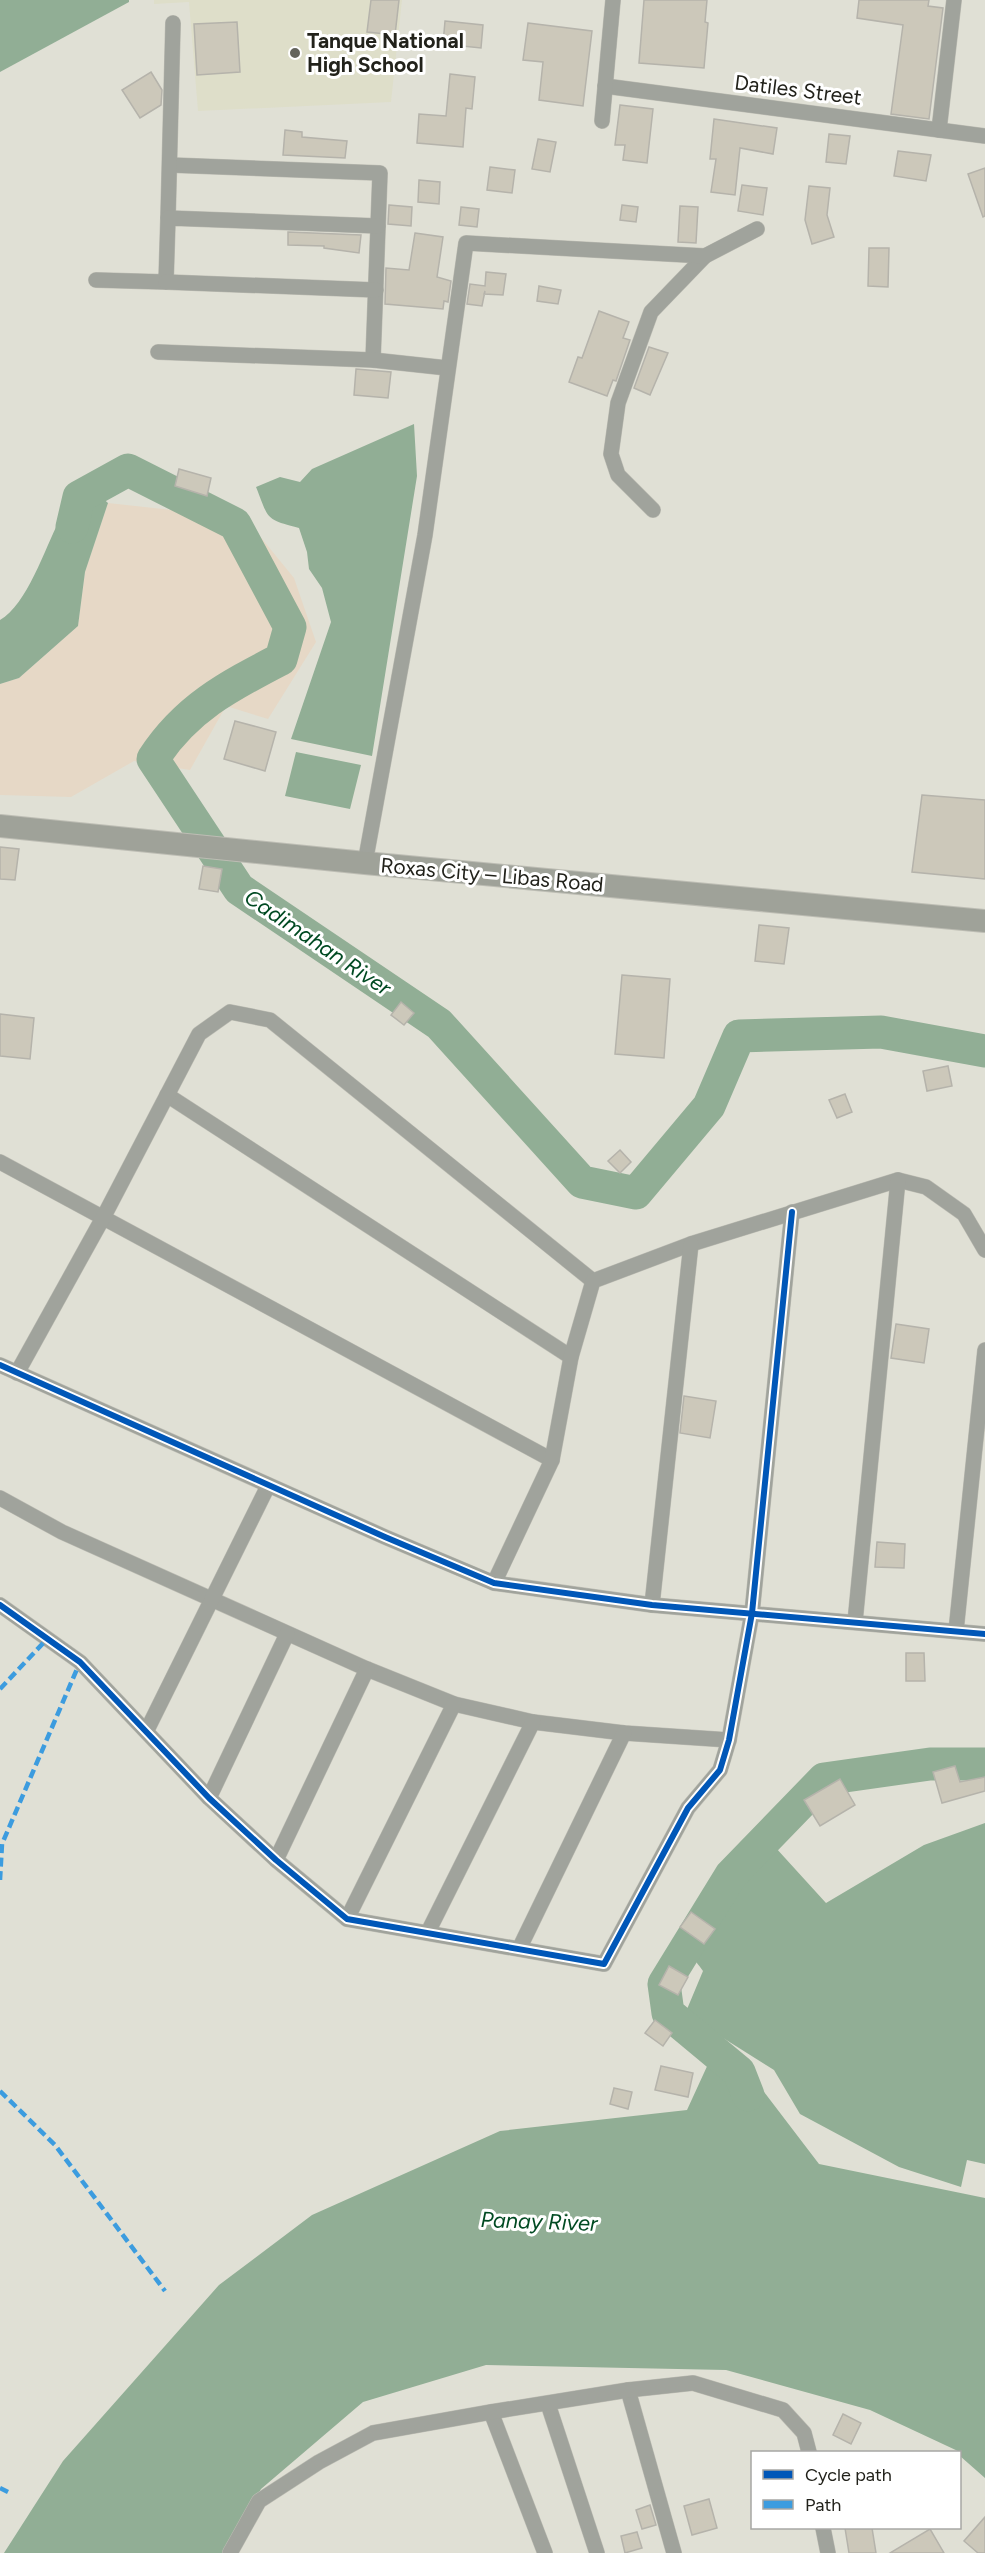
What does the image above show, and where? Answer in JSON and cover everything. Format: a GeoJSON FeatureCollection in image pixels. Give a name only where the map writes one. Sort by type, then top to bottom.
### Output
{"type":"FeatureCollection","features":[{"type":"Feature","properties":{"kind":"main road","name":"Roxas City – Libas Road"},"geometry":{"type":"LineString","coordinates":[[0,826],[985,921]]}},
{"type":"Feature","properties":{"kind":"street"},"geometry":{"type":"LineString","coordinates":[[602,121],[613,0]]}},
{"type":"Feature","properties":{"kind":"street"},"geometry":{"type":"LineString","coordinates":[[939,130],[954,0]]}},
{"type":"Feature","properties":{"kind":"street"},"geometry":{"type":"LineString","coordinates":[[166,282],[173,23]]}},
{"type":"Feature","properties":{"kind":"street","name":"Datiles Street"},"geometry":{"type":"LineString","coordinates":[[605,86],[985,136]]}},
{"type":"Feature","properties":{"kind":"street"},"geometry":{"type":"LineString","coordinates":[[170,165],[380,173],[373,360]]}},
{"type":"Feature","properties":{"kind":"street"},"geometry":{"type":"LineString","coordinates":[[168,218],[378,226]]}},
{"type":"Feature","properties":{"kind":"street"},"geometry":{"type":"LineString","coordinates":[[653,510],[618,475],[611,454],[618,403],[651,312],[705,256],[757,229]]}},
{"type":"Feature","properties":{"kind":"street"},"geometry":{"type":"LineString","coordinates":[[365,863],[425,535],[466,243],[705,256]]}},
{"type":"Feature","properties":{"kind":"street"},"geometry":{"type":"LineString","coordinates":[[96,280],[376,290]]}},
{"type":"Feature","properties":{"kind":"street"},"geometry":{"type":"LineString","coordinates":[[158,352],[373,360],[447,368]]}},
{"type":"Feature","properties":{"kind":"street"},"geometry":{"type":"LineString","coordinates":[[17,1373],[104,1216],[199,1034],[230,1012],[270,1020],[593,1281]]}},
{"type":"Feature","properties":{"kind":"street"},"geometry":{"type":"LineString","coordinates":[[167,1095],[571,1357]]}},
{"type":"Feature","properties":{"kind":"street"},"geometry":{"type":"LineString","coordinates":[[0,1162],[104,1216],[552,1460]]}},
{"type":"Feature","properties":{"kind":"street"},"geometry":{"type":"LineString","coordinates":[[593,1281],[691,1244],[898,1180],[926,1187],[964,1214],[985,1250]]}},
{"type":"Feature","properties":{"kind":"street"},"geometry":{"type":"LineString","coordinates":[[855,1622],[898,1180]]}},
{"type":"Feature","properties":{"kind":"street"},"geometry":{"type":"LineString","coordinates":[[0,1605],[80,1662],[147,1730],[209,1798],[276,1860],[347,1919],[520,1947],[603,1964],[688,1808],[720,1770],[729,1740],[752,1613],[792,1212]]}},
{"type":"Feature","properties":{"kind":"street"},"geometry":{"type":"LineString","coordinates":[[652,1605],[691,1244]]}},
{"type":"Feature","properties":{"kind":"street"},"geometry":{"type":"LineString","coordinates":[[494,1582],[552,1460],[571,1357],[593,1281]]}},
{"type":"Feature","properties":{"kind":"street"},"geometry":{"type":"LineString","coordinates":[[956,1631],[985,1350]]}},
{"type":"Feature","properties":{"kind":"street"},"geometry":{"type":"LineString","coordinates":[[0,1365],[268,1485],[494,1582],[652,1605],[985,1634]]}},
{"type":"Feature","properties":{"kind":"street"},"geometry":{"type":"LineString","coordinates":[[147,1730],[268,1485]]}},
{"type":"Feature","properties":{"kind":"street"},"geometry":{"type":"LineString","coordinates":[[0,1498],[62,1532],[367,1670],[454,1704],[533,1722],[624,1733],[729,1740]]}},
{"type":"Feature","properties":{"kind":"street"},"geometry":{"type":"LineString","coordinates":[[209,1798],[287,1634]]}},
{"type":"Feature","properties":{"kind":"street"},"geometry":{"type":"LineString","coordinates":[[276,1860],[367,1670]]}},
{"type":"Feature","properties":{"kind":"street"},"geometry":{"type":"LineString","coordinates":[[347,1919],[454,1704]]}},
{"type":"Feature","properties":{"kind":"street"},"geometry":{"type":"LineString","coordinates":[[428,1932],[533,1722]]}},
{"type":"Feature","properties":{"kind":"street"},"geometry":{"type":"LineString","coordinates":[[520,1947],[624,1733]]}},
{"type":"Feature","properties":{"kind":"street"},"geometry":{"type":"LineString","coordinates":[[230,2553],[259,2501],[328,2457],[373,2433],[491,2412],[628,2390],[693,2383],[783,2410],[804,2433],[809,2451]]}},
{"type":"Feature","properties":{"kind":"street"},"geometry":{"type":"LineString","coordinates":[[628,2390],[674,2553]]}},
{"type":"Feature","properties":{"kind":"street"},"geometry":{"type":"LineString","coordinates":[[548,2404],[597,2553]]}},
{"type":"Feature","properties":{"kind":"street"},"geometry":{"type":"LineString","coordinates":[[491,2412],[545,2553]]}},
{"type":"Feature","properties":{"kind":"street"},"geometry":{"type":"LineString","coordinates":[[824,2529],[828,2553]]}},
{"type":"Feature","properties":{"kind":"shaded area","name":"Tanque National High School"},"geometry":{"type":"Polygon","coordinates":[[[154,0],[402,0],[391,102],[198,111],[189,2],[154,4],[154,0]]]}},
{"type":"Feature","properties":{"kind":"shaded area"},"geometry":{"type":"Polygon","coordinates":[[[108,503],[245,518],[294,578],[316,642],[268,719],[226,706],[190,770],[134,761],[71,797],[0,795],[0,684],[19,678],[78,626],[85,572],[108,503]]]}},
{"type":"Feature","properties":{"kind":"water"},"geometry":{"type":"Polygon","coordinates":[[[0,0],[129,0],[129,2],[0,72],[0,0]]]}},
{"type":"Feature","properties":{"kind":"water"},"geometry":{"type":"Polygon","coordinates":[[[414,424],[417,476],[372,756],[291,739],[331,622],[322,588],[309,569],[307,552],[299,528],[273,520],[266,512],[256,487],[280,477],[300,482],[312,469],[414,424]]]}},
{"type":"Feature","properties":{"kind":"water"},"geometry":{"type":"Polygon","coordinates":[[[83,481],[108,503],[85,572],[78,626],[19,678],[0,684],[0,620],[10,613],[27,589],[59,521],[83,481]]]}},
{"type":"Feature","properties":{"kind":"water"},"geometry":{"type":"Polygon","coordinates":[[[296,752],[361,765],[350,809],[285,796],[296,752]]]}},
{"type":"Feature","properties":{"kind":"water"},"geometry":{"type":"Polygon","coordinates":[[[985,1823],[985,2164],[967,2160],[961,2187],[899,2167],[800,2114],[774,2070],[685,2014],[703,1971],[691,1951],[692,1938],[698,1923],[719,1891],[765,1836],[826,1903],[924,1845],[985,1823]]]}},
{"type":"Feature","properties":{"kind":"water","name":"Panay River"},"geometry":{"type":"Polygon","coordinates":[[[739,2059],[819,2164],[985,2198],[985,2478],[961,2457],[961,2451],[870,2410],[726,2370],[486,2365],[363,2402],[261,2489],[225,2553],[4,2553],[63,2461],[219,2285],[312,2215],[500,2131],[687,2110],[709,2062],[739,2059]]]}},
{"type":"Feature","properties":{"kind":"building"},"geometry":{"type":"Polygon","coordinates":[[[371,0],[399,0],[395,35],[367,32],[371,0]]]}},
{"type":"Feature","properties":{"kind":"building"},"geometry":{"type":"Polygon","coordinates":[[[644,0],[707,0],[705,22],[708,23],[704,68],[639,63],[644,0]]]}},
{"type":"Feature","properties":{"kind":"building"},"geometry":{"type":"Polygon","coordinates":[[[859,0],[929,0],[928,6],[943,8],[929,119],[891,114],[903,25],[857,18],[859,0]]]}},
{"type":"Feature","properties":{"kind":"building"},"geometry":{"type":"Polygon","coordinates":[[[445,21],[483,25],[481,48],[443,44],[445,21]]]}},
{"type":"Feature","properties":{"kind":"building"},"geometry":{"type":"Polygon","coordinates":[[[237,22],[240,72],[197,75],[194,24],[237,22]]]}},
{"type":"Feature","properties":{"kind":"building"},"geometry":{"type":"Polygon","coordinates":[[[528,23],[592,31],[583,106],[539,100],[543,62],[523,60],[528,23]]]}},
{"type":"Feature","properties":{"kind":"building"},"geometry":{"type":"Polygon","coordinates":[[[151,72],[162,90],[161,105],[140,118],[122,90],[151,72]]]}},
{"type":"Feature","properties":{"kind":"building"},"geometry":{"type":"Polygon","coordinates":[[[450,74],[475,77],[472,109],[466,108],[463,147],[417,143],[419,114],[446,116],[450,74]]]}},
{"type":"Feature","properties":{"kind":"building"},"geometry":{"type":"Polygon","coordinates":[[[620,105],[653,109],[647,163],[623,160],[625,145],[615,145],[620,105]]]}},
{"type":"Feature","properties":{"kind":"building"},"geometry":{"type":"Polygon","coordinates":[[[714,119],[777,128],[773,154],[740,148],[735,195],[711,192],[716,159],[710,159],[714,119]]]}},
{"type":"Feature","properties":{"kind":"building"},"geometry":{"type":"Polygon","coordinates":[[[285,130],[302,132],[302,137],[347,141],[345,158],[283,155],[285,130]]]}},
{"type":"Feature","properties":{"kind":"building"},"geometry":{"type":"Polygon","coordinates":[[[829,134],[850,136],[846,164],[826,162],[829,134]]]}},
{"type":"Feature","properties":{"kind":"building"},"geometry":{"type":"Polygon","coordinates":[[[538,139],[556,142],[550,172],[532,169],[538,139]]]}},
{"type":"Feature","properties":{"kind":"building"},"geometry":{"type":"Polygon","coordinates":[[[898,151],[931,155],[926,181],[894,176],[898,151]]]}},
{"type":"Feature","properties":{"kind":"building"},"geometry":{"type":"Polygon","coordinates":[[[490,167],[515,170],[512,193],[487,190],[490,167]]]}},
{"type":"Feature","properties":{"kind":"building"},"geometry":{"type":"Polygon","coordinates":[[[985,168],[985,216],[983,217],[968,174],[985,168]]]}},
{"type":"Feature","properties":{"kind":"building"},"geometry":{"type":"Polygon","coordinates":[[[419,180],[440,182],[439,204],[418,202],[419,180]]]}},
{"type":"Feature","properties":{"kind":"building"},"geometry":{"type":"Polygon","coordinates":[[[742,185],[767,188],[763,215],[738,211],[742,185]]]}},
{"type":"Feature","properties":{"kind":"building"},"geometry":{"type":"Polygon","coordinates":[[[809,186],[830,188],[827,215],[834,237],[812,244],[805,220],[809,186]]]}},
{"type":"Feature","properties":{"kind":"building"},"geometry":{"type":"Polygon","coordinates":[[[389,205],[412,207],[411,226],[388,224],[389,205]]]}},
{"type":"Feature","properties":{"kind":"building"},"geometry":{"type":"Polygon","coordinates":[[[622,205],[638,207],[636,222],[620,220],[622,205]]]}},
{"type":"Feature","properties":{"kind":"building"},"geometry":{"type":"Polygon","coordinates":[[[680,206],[698,207],[696,243],[678,242],[680,206]]]}},
{"type":"Feature","properties":{"kind":"building"},"geometry":{"type":"Polygon","coordinates":[[[461,207],[479,209],[477,227],[459,225],[461,207]]]}},
{"type":"Feature","properties":{"kind":"building"},"geometry":{"type":"Polygon","coordinates":[[[288,232],[361,235],[359,253],[324,248],[324,246],[288,245],[288,232]]]}},
{"type":"Feature","properties":{"kind":"building"},"geometry":{"type":"Polygon","coordinates":[[[415,233],[443,237],[437,277],[451,281],[448,302],[444,301],[443,309],[385,304],[386,268],[409,270],[415,233]]]}},
{"type":"Feature","properties":{"kind":"building"},"geometry":{"type":"Polygon","coordinates":[[[869,248],[889,248],[888,287],[868,286],[869,248]]]}},
{"type":"Feature","properties":{"kind":"building"},"geometry":{"type":"Polygon","coordinates":[[[486,272],[506,274],[503,295],[484,294],[482,306],[467,304],[470,284],[485,286],[486,272]]]}},
{"type":"Feature","properties":{"kind":"building"},"geometry":{"type":"Polygon","coordinates":[[[539,286],[561,290],[558,304],[537,301],[539,286]]]}},
{"type":"Feature","properties":{"kind":"building"},"geometry":{"type":"Polygon","coordinates":[[[599,311],[629,322],[623,338],[630,340],[616,381],[613,380],[607,396],[569,382],[578,357],[582,358],[599,311]]]}},
{"type":"Feature","properties":{"kind":"building"},"geometry":{"type":"Polygon","coordinates":[[[649,347],[668,353],[650,395],[634,388],[649,347]]]}},
{"type":"Feature","properties":{"kind":"building"},"geometry":{"type":"Polygon","coordinates":[[[356,369],[391,372],[388,398],[354,395],[356,369]]]}},
{"type":"Feature","properties":{"kind":"building"},"geometry":{"type":"Polygon","coordinates":[[[179,469],[211,478],[207,496],[175,486],[179,469]]]}},
{"type":"Feature","properties":{"kind":"building"},"geometry":{"type":"Polygon","coordinates":[[[235,721],[276,732],[265,771],[224,759],[235,721]]]}},
{"type":"Feature","properties":{"kind":"building"},"geometry":{"type":"Polygon","coordinates":[[[922,795],[985,800],[985,879],[912,872],[922,795]]]}},
{"type":"Feature","properties":{"kind":"building"},"geometry":{"type":"Polygon","coordinates":[[[0,847],[19,849],[15,880],[0,879],[0,847]]]}},
{"type":"Feature","properties":{"kind":"building"},"geometry":{"type":"Polygon","coordinates":[[[203,866],[222,869],[218,892],[199,889],[203,866]]]}},
{"type":"Feature","properties":{"kind":"building"},"geometry":{"type":"Polygon","coordinates":[[[759,925],[789,928],[784,964],[755,961],[759,925]]]}},
{"type":"Feature","properties":{"kind":"building"},"geometry":{"type":"Polygon","coordinates":[[[622,975],[670,979],[664,1058],[615,1054],[622,975]]]}},
{"type":"Feature","properties":{"kind":"building"},"geometry":{"type":"Polygon","coordinates":[[[401,1002],[414,1013],[404,1025],[391,1015],[401,1002]]]}},
{"type":"Feature","properties":{"kind":"building"},"geometry":{"type":"Polygon","coordinates":[[[0,1014],[34,1018],[30,1059],[0,1056],[0,1014]]]}},
{"type":"Feature","properties":{"kind":"building"},"geometry":{"type":"Polygon","coordinates":[[[948,1066],[952,1086],[927,1091],[923,1071],[948,1066]]]}},
{"type":"Feature","properties":{"kind":"building"},"geometry":{"type":"Polygon","coordinates":[[[845,1094],[852,1112],[837,1118],[829,1100],[845,1094]]]}},
{"type":"Feature","properties":{"kind":"building"},"geometry":{"type":"Polygon","coordinates":[[[620,1150],[631,1162],[620,1173],[608,1161],[620,1150]]]}},
{"type":"Feature","properties":{"kind":"building"},"geometry":{"type":"Polygon","coordinates":[[[896,1324],[929,1329],[924,1363],[891,1358],[896,1324]]]}},
{"type":"Feature","properties":{"kind":"building"},"geometry":{"type":"Polygon","coordinates":[[[684,1396],[716,1401],[710,1438],[680,1433],[684,1396]]]}},
{"type":"Feature","properties":{"kind":"building"},"geometry":{"type":"Polygon","coordinates":[[[877,1542],[905,1544],[904,1568],[875,1567],[877,1542]]]}},
{"type":"Feature","properties":{"kind":"building"},"geometry":{"type":"Polygon","coordinates":[[[906,1653],[924,1653],[925,1681],[906,1681],[906,1653]]]}},
{"type":"Feature","properties":{"kind":"building"},"geometry":{"type":"Polygon","coordinates":[[[955,1766],[960,1782],[985,1777],[985,1791],[942,1803],[933,1772],[955,1766]]]}},
{"type":"Feature","properties":{"kind":"building"},"geometry":{"type":"Polygon","coordinates":[[[840,1779],[855,1805],[820,1826],[804,1800],[840,1779]]]}},
{"type":"Feature","properties":{"kind":"building"},"geometry":{"type":"Polygon","coordinates":[[[691,1912],[715,1929],[704,1944],[680,1927],[691,1912]]]}},
{"type":"Feature","properties":{"kind":"building"},"geometry":{"type":"Polygon","coordinates":[[[669,1966],[688,1977],[678,1995],[659,1985],[669,1966]]]}},
{"type":"Feature","properties":{"kind":"building"},"geometry":{"type":"Polygon","coordinates":[[[655,2020],[672,2033],[663,2046],[645,2033],[655,2020]]]}},
{"type":"Feature","properties":{"kind":"building"},"geometry":{"type":"Polygon","coordinates":[[[661,2066],[693,2073],[688,2097],[655,2090],[661,2066]]]}},
{"type":"Feature","properties":{"kind":"building"},"geometry":{"type":"Polygon","coordinates":[[[614,2088],[632,2092],[628,2109],[610,2104],[614,2088]]]}},
{"type":"Feature","properties":{"kind":"building"},"geometry":{"type":"Polygon","coordinates":[[[843,2414],[861,2423],[851,2444],[833,2435],[843,2414]]]}},
{"type":"Feature","properties":{"kind":"building"},"geometry":{"type":"Polygon","coordinates":[[[709,2499],[717,2528],[692,2535],[684,2506],[709,2499]]]}},
{"type":"Feature","properties":{"kind":"building"},"geometry":{"type":"Polygon","coordinates":[[[650,2505],[656,2525],[642,2529],[636,2510],[650,2505]]]}},
{"type":"Feature","properties":{"kind":"building"},"geometry":{"type":"Polygon","coordinates":[[[985,2517],[985,2553],[978,2553],[964,2541],[985,2517]]]}},
{"type":"Feature","properties":{"kind":"building"},"geometry":{"type":"Polygon","coordinates":[[[845,2529],[872,2529],[876,2553],[849,2553],[845,2529]]]}},
{"type":"Feature","properties":{"kind":"building"},"geometry":{"type":"Polygon","coordinates":[[[930,2529],[944,2553],[890,2553],[930,2529]]]}},
{"type":"Feature","properties":{"kind":"building"},"geometry":{"type":"Polygon","coordinates":[[[637,2532],[642,2548],[625,2553],[621,2536],[637,2532]]]}},
{"type":"Feature","properties":{"kind":"waterway","name":"Cadimahan River"},"geometry":{"type":"LineString","coordinates":[[72,527],[79,497],[128,470],[235,524],[290,627],[281,659],[226,689],[194,712],[166,741],[153,759],[239,889],[439,1024],[582,1182],[636,1193],[709,1106],[739,1036],[881,1032],[985,1051]]}},
{"type":"Feature","properties":{"kind":"waterway","name":"Cadimahan River"},"geometry":{"type":"LineString","coordinates":[[748,2095],[739,2072],[668,2013],[664,1984],[731,1875],[824,1779],[930,1764],[985,1764]]}},
{"type":"Feature","properties":{"kind":"marked path"},"geometry":{"type":"LineString","coordinates":[[0,1689],[47,1639]]}},
{"type":"Feature","properties":{"kind":"marked path"},"geometry":{"type":"LineString","coordinates":[[0,1880],[2,1844],[80,1662]]}},
{"type":"Feature","properties":{"kind":"marked path"},"geometry":{"type":"LineString","coordinates":[[0,2091],[55,2145],[165,2291]]}},
{"type":"Feature","properties":{"kind":"marked path"},"geometry":{"type":"LineString","coordinates":[[0,2488],[8,2492]]}},
{"type":"Feature","properties":{"kind":"cycle path"},"geometry":{"type":"LineString","coordinates":[[0,1605],[80,1662],[209,1798],[276,1860],[347,1919],[604,1964],[688,1808],[720,1770],[729,1740],[752,1613],[792,1212]]}},
{"type":"Feature","properties":{"kind":"cycle path"},"geometry":{"type":"LineString","coordinates":[[0,1365],[385,1537],[494,1583],[652,1605],[985,1634]]}},
{"type":"Feature","properties":{"kind":"place","name":"Tanque National High School"},"geometry":{"type":"Point","coordinates":[295,53]}}]}
